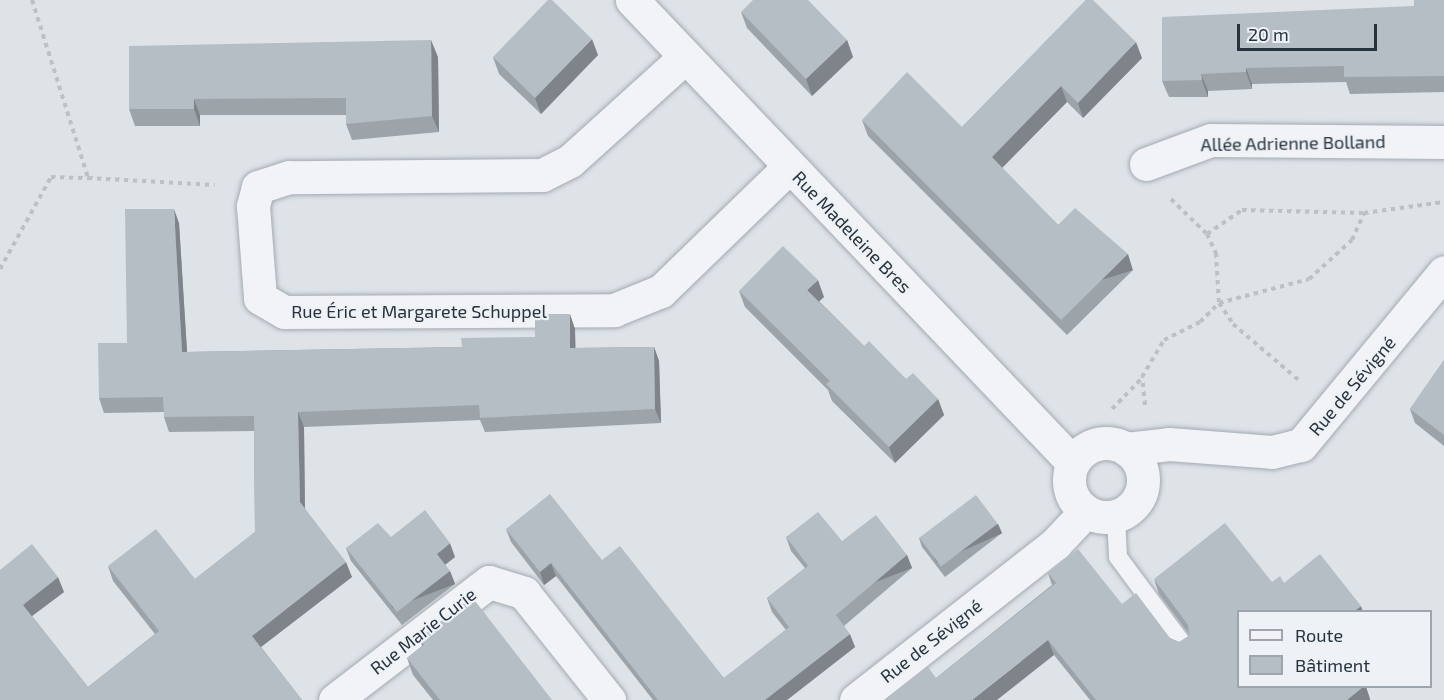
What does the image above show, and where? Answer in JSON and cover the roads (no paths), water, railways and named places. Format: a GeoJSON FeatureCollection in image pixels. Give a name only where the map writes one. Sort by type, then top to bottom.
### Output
{"type":"FeatureCollection","features":[{"type":"Feature","properties":{"kind":"street","name":"Rue Madeleine Bres"},"geometry":{"type":"LineString","coordinates":[[632,0],[1073,463]]}},
{"type":"Feature","properties":{"kind":"street","name":"Rue Éric et Margarete Schuppel"},"geometry":{"type":"LineString","coordinates":[[685,57],[570,161],[542,175],[290,177],[258,187],[252,206],[260,298],[269,308],[614,310],[661,291],[789,167]]}},
{"type":"Feature","properties":{"kind":"street","name":"Allée Adrienne Bolland"},"geometry":{"type":"LineString","coordinates":[[1150,162],[1211,140],[1444,142]]}},
{"type":"Feature","properties":{"kind":"street","name":"Rue de Sévigné"},"geometry":{"type":"LineString","coordinates":[[1137,448],[1272,452],[1301,445],[1334,412],[1444,272]]}},
{"type":"Feature","properties":{"kind":"street"},"geometry":{"type":"LineString","coordinates":[[1096,444],[1137,448],[1143,485],[1134,505],[1101,514],[1072,495],[1073,463],[1096,444]]}},
{"type":"Feature","properties":{"kind":"street","name":"Rue de Sévigné"},"geometry":{"type":"LineString","coordinates":[[855,700],[1055,544],[1101,514]]}},
{"type":"Feature","properties":{"kind":"street","name":"Rue Marie Curie"},"geometry":{"type":"LineString","coordinates":[[335,700],[489,582],[524,593],[609,700]]}},
{"type":"Feature","properties":{"kind":"lane"},"geometry":{"type":"LineString","coordinates":[[1101,514],[1118,557],[1184,646]]}}]}
